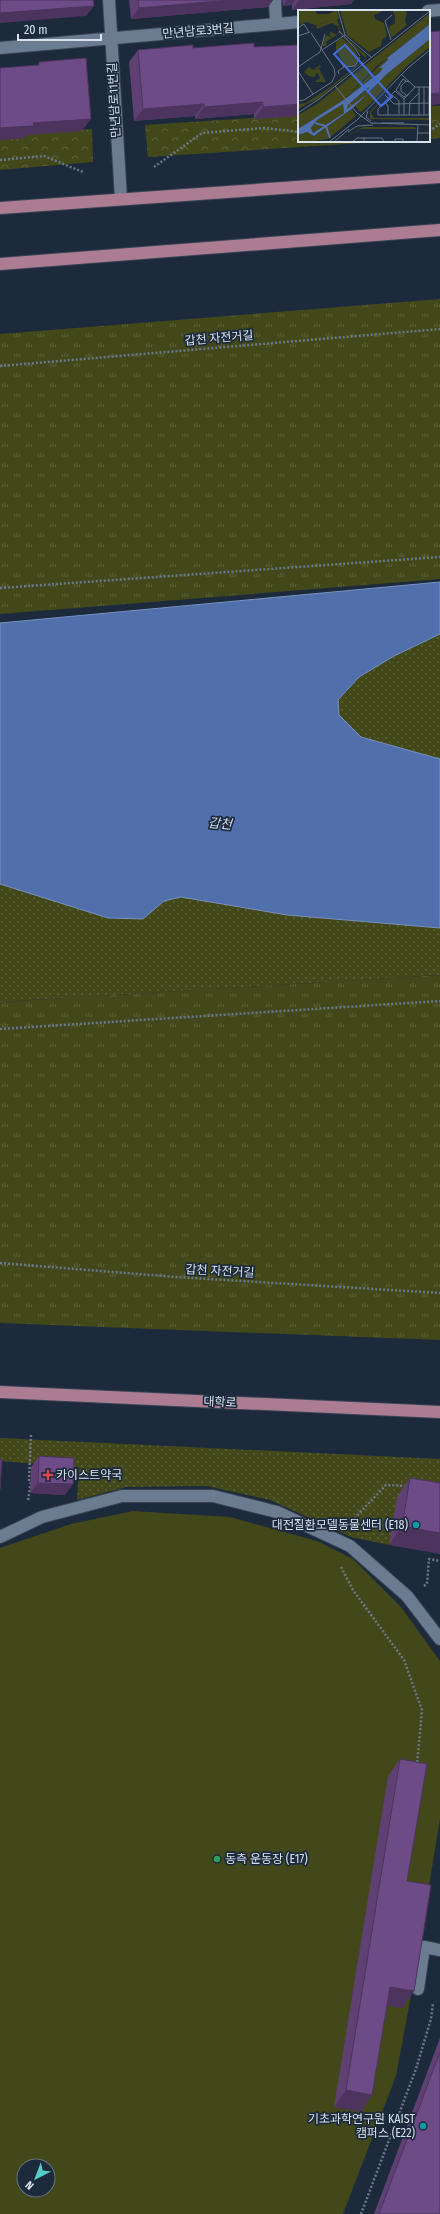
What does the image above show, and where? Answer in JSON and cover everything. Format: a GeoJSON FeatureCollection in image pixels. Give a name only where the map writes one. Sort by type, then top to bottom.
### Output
{"type":"FeatureCollection","features":[{"type":"Feature","properties":{"kind":"main road"},"geometry":{"type":"LineString","coordinates":[[0,208],[440,177]]}},
{"type":"Feature","properties":{"kind":"main road"},"geometry":{"type":"LineString","coordinates":[[0,264],[440,230]]}},
{"type":"Feature","properties":{"kind":"main road","name":"대학로"},"geometry":{"type":"LineString","coordinates":[[0,1392],[440,1412]]}},
{"type":"Feature","properties":{"kind":"street","name":"만년남로11번길"},"geometry":{"type":"LineString","coordinates":[[109,0],[121,199]]}},
{"type":"Feature","properties":{"kind":"street"},"geometry":{"type":"LineString","coordinates":[[275,0],[276,24]]}},
{"type":"Feature","properties":{"kind":"street"},"geometry":{"type":"LineString","coordinates":[[430,11],[440,10],[439,0]]}},
{"type":"Feature","properties":{"kind":"street","name":"만년남로3번길"},"geometry":{"type":"LineString","coordinates":[[0,48],[298,22]]}},
{"type":"Feature","properties":{"kind":"street"},"geometry":{"type":"LineString","coordinates":[[0,1537],[42,1518],[122,1496],[213,1496],[277,1512],[350,1546],[407,1596],[440,1639]]}},
{"type":"Feature","properties":{"kind":"street"},"geometry":{"type":"LineString","coordinates":[[418,1989],[424,1947],[440,1950]]}},
{"type":"Feature","properties":{"kind":"path"},"geometry":{"type":"LineString","coordinates":[[430,130],[440,124]]}},
{"type":"Feature","properties":{"kind":"path"},"geometry":{"type":"LineString","coordinates":[[154,167],[202,132],[264,128],[298,132]]}},
{"type":"Feature","properties":{"kind":"path"},"geometry":{"type":"LineString","coordinates":[[0,160],[44,156],[83,172]]}},
{"type":"Feature","properties":{"kind":"path","name":"갑천 자전거길"},"geometry":{"type":"LineString","coordinates":[[0,366],[411,330],[440,329]]}},
{"type":"Feature","properties":{"kind":"path"},"geometry":{"type":"LineString","coordinates":[[0,588],[440,557]]}},
{"type":"Feature","properties":{"kind":"path"},"geometry":{"type":"LineString","coordinates":[[0,1029],[440,1001]]}},
{"type":"Feature","properties":{"kind":"path","name":"갑천 자전거길"},"geometry":{"type":"LineString","coordinates":[[0,1263],[176,1277],[440,1293]]}},
{"type":"Feature","properties":{"kind":"path"},"geometry":{"type":"LineString","coordinates":[[28,1504],[32,1434]]}},
{"type":"Feature","properties":{"kind":"path"},"geometry":{"type":"LineString","coordinates":[[344,1529],[386,1485],[409,1486]]}},
{"type":"Feature","properties":{"kind":"path"},"geometry":{"type":"LineString","coordinates":[[407,1596],[427,1584],[429,1559],[440,1561]]}},
{"type":"Feature","properties":{"kind":"path"},"geometry":{"type":"LineString","coordinates":[[339,1562],[353,1590],[404,1660],[422,1710],[416,1769]]}},
{"type":"Feature","properties":{"kind":"path"},"geometry":{"type":"LineString","coordinates":[[360,2214],[416,2069],[431,2019],[434,1998]]}},
{"type":"Feature","properties":{"kind":"green space"},"geometry":{"type":"Polygon","coordinates":[[[430,106],[440,106],[440,138],[430,139],[430,106]]]}},
{"type":"Feature","properties":{"kind":"green space"},"geometry":{"type":"Polygon","coordinates":[[[298,115],[298,142],[377,142],[148,157],[145,125],[298,115]]]}},
{"type":"Feature","properties":{"kind":"green space"},"geometry":{"type":"Polygon","coordinates":[[[92,129],[93,162],[0,170],[0,136],[92,129]]]}},
{"type":"Feature","properties":{"kind":"green space"},"geometry":{"type":"Polygon","coordinates":[[[440,299],[440,579],[0,614],[0,334],[440,299]]]}},
{"type":"Feature","properties":{"kind":"green space"},"geometry":{"type":"Polygon","coordinates":[[[440,634],[440,759],[361,737],[339,715],[338,700],[359,677],[394,656],[440,634]]]}},
{"type":"Feature","properties":{"kind":"green space"},"geometry":{"type":"Polygon","coordinates":[[[0,884],[108,918],[143,919],[164,901],[181,897],[287,915],[440,928],[440,975],[0,1002],[0,884]]]}},
{"type":"Feature","properties":{"kind":"green space"},"geometry":{"type":"Polygon","coordinates":[[[440,975],[440,1340],[0,1323],[0,1002],[440,975]]]}},
{"type":"Feature","properties":{"kind":"green space"},"geometry":{"type":"Polygon","coordinates":[[[0,1438],[440,1459],[440,1504],[389,1545],[351,1537],[270,1500],[207,1486],[126,1487],[77,1500],[79,1467],[0,1461],[0,1438]]]}},
{"type":"Feature","properties":{"kind":"green space","name":"동측 운동장 (E17)"},"geometry":{"type":"Polygon","coordinates":[[[133,1511],[230,1517],[317,1541],[353,1559],[401,1607],[440,1661],[440,1819],[410,2001],[396,2076],[343,2214],[0,2214],[0,1548],[71,1524],[133,1511]]]}},
{"type":"Feature","properties":{"kind":"water","name":"갑천"},"geometry":{"type":"Polygon","coordinates":[[[440,582],[440,634],[394,656],[359,677],[338,700],[339,715],[361,737],[440,759],[440,928],[287,915],[181,897],[164,901],[143,919],[108,918],[0,884],[0,623],[440,582]]]}},
{"type":"Feature","properties":{"kind":"building"},"geometry":{"type":"Polygon","coordinates":[[[0,0],[93,0],[94,6],[0,13],[0,0]]]}},
{"type":"Feature","properties":{"kind":"building"},"geometry":{"type":"Polygon","coordinates":[[[138,0],[230,0],[139,8],[138,0]]]}},
{"type":"Feature","properties":{"kind":"building"},"geometry":{"type":"Polygon","coordinates":[[[440,31],[440,93],[430,94],[430,32],[440,31]]]}},
{"type":"Feature","properties":{"kind":"building"},"geometry":{"type":"Polygon","coordinates":[[[254,43],[254,47],[298,45],[298,104],[263,107],[263,102],[204,107],[204,104],[143,109],[138,50],[193,45],[193,48],[254,43]]]}},
{"type":"Feature","properties":{"kind":"building"},"geometry":{"type":"Polygon","coordinates":[[[86,58],[91,119],[33,123],[34,126],[0,128],[0,68],[39,65],[39,62],[86,58]]]}},
{"type":"Feature","properties":{"kind":"building"},"geometry":{"type":"Polygon","coordinates":[[[39,1456],[74,1458],[73,1484],[38,1483],[39,1456]]]}},
{"type":"Feature","properties":{"kind":"building"},"geometry":{"type":"Polygon","coordinates":[[[0,1459],[2,1459],[0,1489],[0,1459]]]}},
{"type":"Feature","properties":{"kind":"building"},"geometry":{"type":"Polygon","coordinates":[[[410,1478],[440,1483],[440,1533],[402,1526],[410,1478]]]}},
{"type":"Feature","properties":{"kind":"building"},"geometry":{"type":"Polygon","coordinates":[[[400,1759],[427,1764],[407,1881],[431,1885],[414,1991],[390,1987],[372,2095],[346,2090],[400,1759]]]}},
{"type":"Feature","properties":{"kind":"building","name":"기초과학연구원 KAIST 캠퍼스 (E22)"},"geometry":{"type":"Polygon","coordinates":[[[440,2052],[440,2214],[379,2214],[440,2052]]]}},
{"type":"Feature","properties":{"kind":"place","name":"카이스트약국"},"geometry":{"type":"Point","coordinates":[48,1475]}},
{"type":"Feature","properties":{"kind":"place","name":"대전질환모델동물센터 (E18)"},"geometry":{"type":"Point","coordinates":[416,1525]}},
{"type":"Feature","properties":{"kind":"place","name":"동측 운동장 (E17)"},"geometry":{"type":"Point","coordinates":[217,1859]}},
{"type":"Feature","properties":{"kind":"place","name":"기초과학연구원 KAIST 캠퍼스 (E22)"},"geometry":{"type":"Point","coordinates":[423,2126]}}]}
